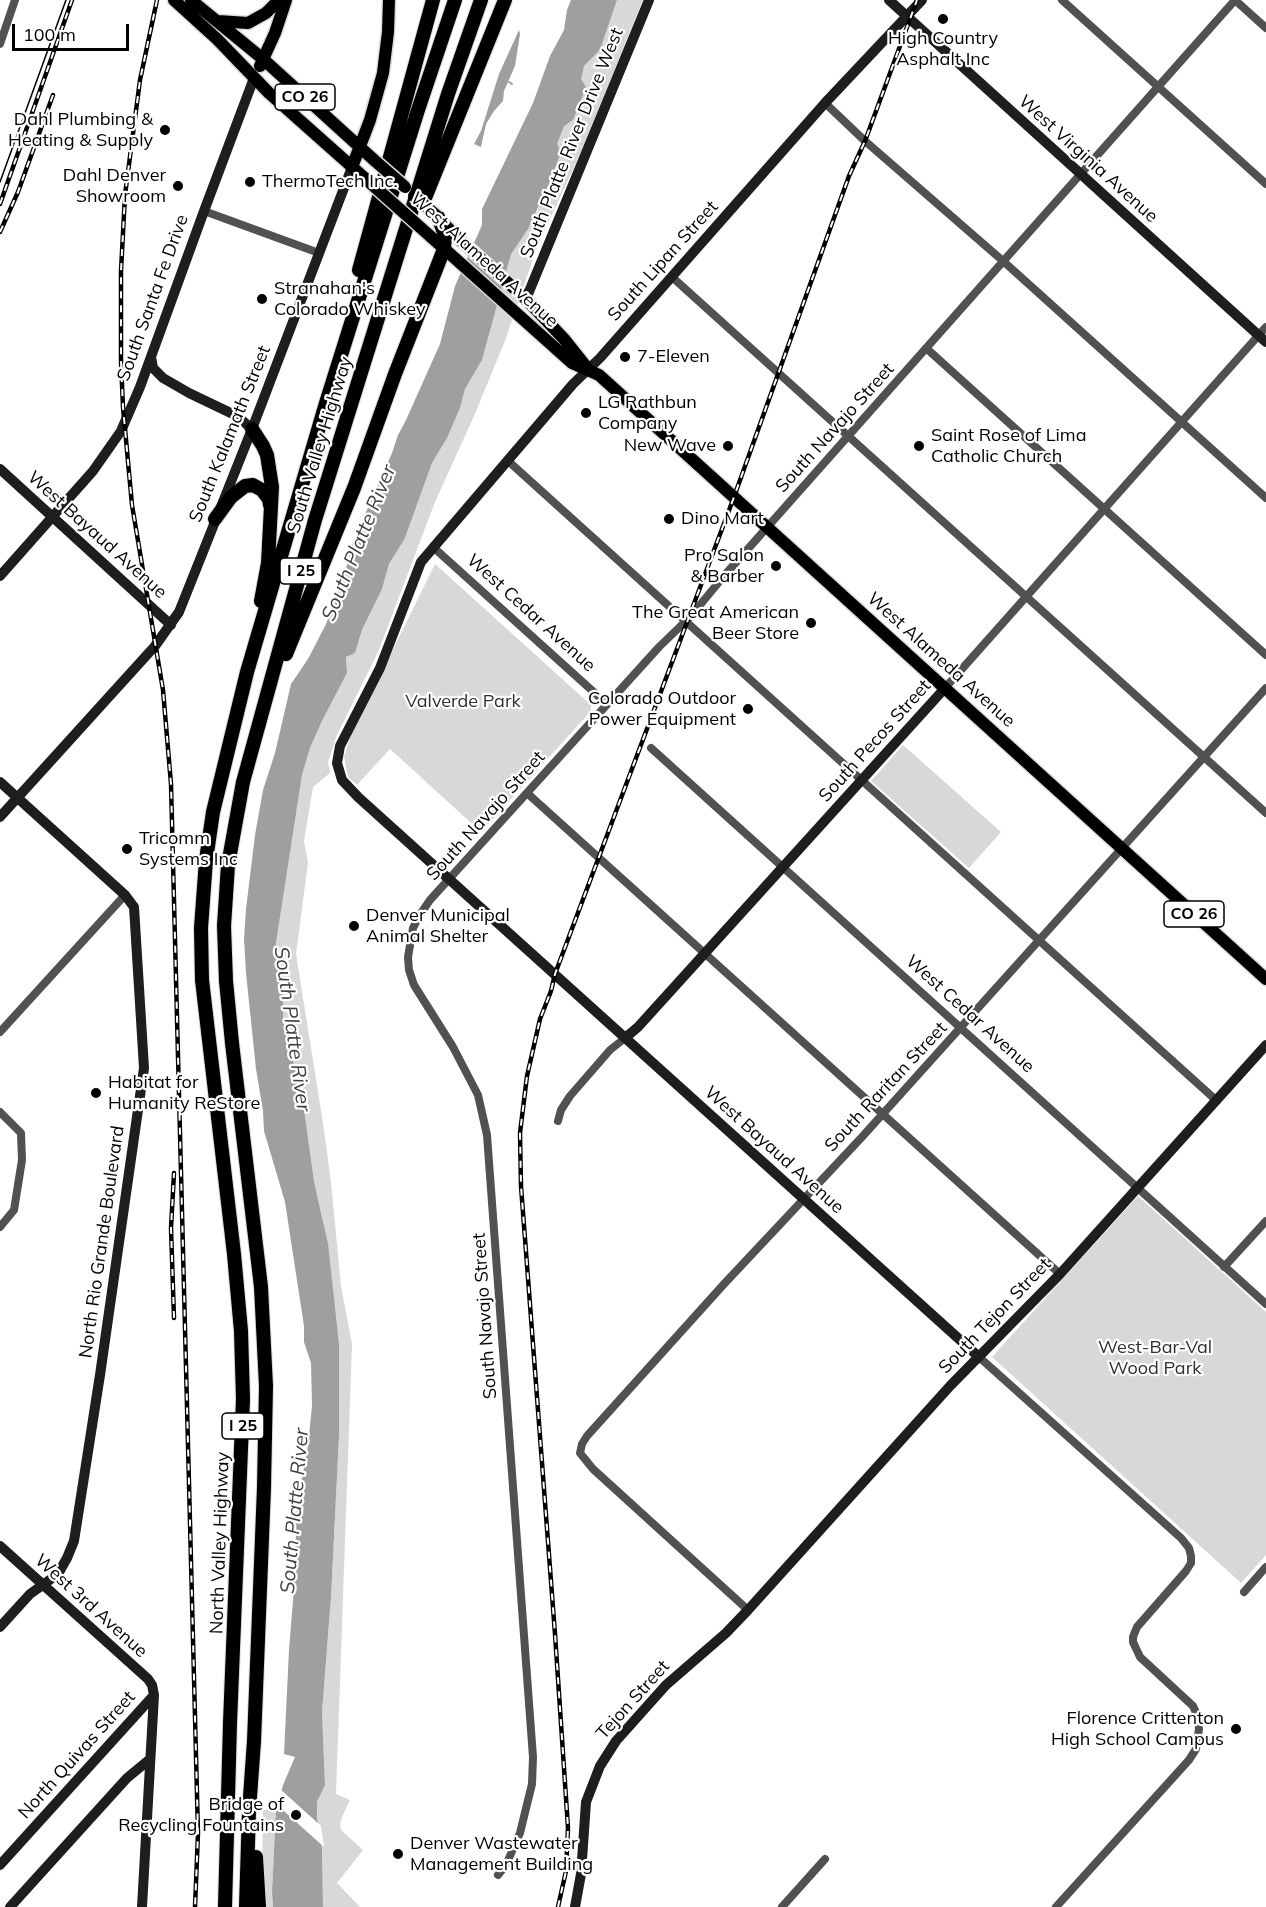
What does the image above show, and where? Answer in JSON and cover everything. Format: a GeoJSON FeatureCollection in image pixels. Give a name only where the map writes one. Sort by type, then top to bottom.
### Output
{"type":"FeatureCollection","features":[{"type":"Feature","properties":{"kind":"highway"},"geometry":{"type":"LineString","coordinates":[[326,403],[342,333],[433,0]]}},
{"type":"Feature","properties":{"kind":"highway","name":"South Valley Highway"},"geometry":{"type":"LineString","coordinates":[[202,966],[203,892],[212,822],[247,672],[326,403],[455,0]]}},
{"type":"Feature","properties":{"kind":"highway","name":"South Valley Highway"},"geometry":{"type":"LineString","coordinates":[[254,1741],[264,1487],[265,1356],[261,1287],[226,981],[224,914],[228,866],[240,798],[309,541],[455,75],[481,0]]}},
{"type":"Feature","properties":{"kind":"highway"},"geometry":{"type":"LineString","coordinates":[[349,409],[419,212],[506,0]]}},
{"type":"Feature","properties":{"kind":"highway"},"geometry":{"type":"LineString","coordinates":[[257,735],[285,657],[354,488],[394,374],[444,249],[444,231],[438,217]]}},
{"type":"Feature","properties":{"kind":"highway"},"geometry":{"type":"LineString","coordinates":[[247,672],[268,563],[272,511],[269,463],[263,446],[252,429]]}},
{"type":"Feature","properties":{"kind":"highway"},"geometry":{"type":"LineString","coordinates":[[215,519],[234,494],[242,487],[251,485],[265,493],[272,511]]}},
{"type":"Feature","properties":{"kind":"highway","name":"North Valley Highway"},"geometry":{"type":"LineString","coordinates":[[202,966],[211,1067],[234,1254],[241,1331],[243,1399],[225,1907]]}},
{"type":"Feature","properties":{"kind":"highway"},"geometry":{"type":"LineString","coordinates":[[254,1741],[256,1872],[259,1907]]}},
{"type":"Feature","properties":{"kind":"highway","name":"I 25"},"geometry":{"type":"LineString","coordinates":[[246,1907],[254,1741]]}},
{"type":"Feature","properties":{"kind":"highway"},"geometry":{"type":"LineString","coordinates":[[219,1907],[225,1887]]}},
{"type":"Feature","properties":{"kind":"main road","name":"West Alameda Avenue"},"geometry":{"type":"LineString","coordinates":[[174,0],[217,39],[254,78],[506,306],[572,363],[599,375],[1266,979]]}},
{"type":"Feature","properties":{"kind":"main road","name":"West Alameda Avenue"},"geometry":{"type":"LineString","coordinates":[[191,0],[263,59],[505,279],[565,340],[589,370]]}},
{"type":"Feature","properties":{"kind":"main road"},"geometry":{"type":"LineString","coordinates":[[216,21],[248,23],[266,13],[279,0]]}},
{"type":"Feature","properties":{"kind":"main road","name":"South Santa Fe Drive"},"geometry":{"type":"LineString","coordinates":[[254,78],[286,0]]}},
{"type":"Feature","properties":{"kind":"main road","name":"South Kalamath Street"},"geometry":{"type":"LineString","coordinates":[[352,167],[375,106],[383,73],[389,0]]}},
{"type":"Feature","properties":{"kind":"street"},"geometry":{"type":"LineString","coordinates":[[0,44],[15,0]]}},
{"type":"Feature","properties":{"kind":"street","name":"South Platte River Drive West"},"geometry":{"type":"LineString","coordinates":[[526,299],[650,0]]}},
{"type":"Feature","properties":{"kind":"street","name":"West Virginia Avenue"},"geometry":{"type":"LineString","coordinates":[[889,0],[1080,174],[1264,335]]}},
{"type":"Feature","properties":{"kind":"street","name":"South Lipan Street"},"geometry":{"type":"LineString","coordinates":[[433,547],[573,384],[589,370],[825,103],[922,0]]}},
{"type":"Feature","properties":{"kind":"street"},"geometry":{"type":"LineString","coordinates":[[1062,0],[1266,184]]}},
{"type":"Feature","properties":{"kind":"street"},"geometry":{"type":"LineString","coordinates":[[1235,0],[1266,28]]}},
{"type":"Feature","properties":{"kind":"street","name":"South Navajo Street"},"geometry":{"type":"LineString","coordinates":[[498,1875],[506,1865],[520,1833],[532,1785],[533,1757],[487,1135],[478,1095],[453,1047],[418,992],[408,964],[410,941],[415,922],[426,905],[449,879],[668,637],[686,622],[767,527],[1235,0]]}},
{"type":"Feature","properties":{"kind":"street","name":"South Santa Fe Drive"},"geometry":{"type":"LineString","coordinates":[[0,576],[93,471],[115,440],[126,419],[254,78]]}},
{"type":"Feature","properties":{"kind":"street"},"geometry":{"type":"LineString","coordinates":[[825,103],[1266,498]]}},
{"type":"Feature","properties":{"kind":"street","name":"South Kalamath Street"},"geometry":{"type":"LineString","coordinates":[[0,817],[155,646],[171,625],[186,596],[252,429],[352,167]]}},
{"type":"Feature","properties":{"kind":"street"},"geometry":{"type":"LineString","coordinates":[[204,211],[320,254]]}},
{"type":"Feature","properties":{"kind":"street"},"geometry":{"type":"LineString","coordinates":[[672,277],[1266,813]]}},
{"type":"Feature","properties":{"kind":"street","name":"South Pecos Street"},"geometry":{"type":"LineString","coordinates":[[558,1121],[561,1110],[570,1096],[610,1050],[638,1027],[862,781],[1181,422],[1264,335]]}},
{"type":"Feature","properties":{"kind":"street"},"geometry":{"type":"LineString","coordinates":[[926,348],[1266,655]]}},
{"type":"Feature","properties":{"kind":"street"},"geometry":{"type":"LineString","coordinates":[[151,356],[153,368],[163,378],[237,416],[252,429]]}},
{"type":"Feature","properties":{"kind":"street"},"geometry":{"type":"LineString","coordinates":[[507,460],[1217,1101]]}},
{"type":"Feature","properties":{"kind":"street","name":"West Bayaud Avenue"},"geometry":{"type":"LineString","coordinates":[[0,469],[171,625]]}},
{"type":"Feature","properties":{"kind":"street","name":"West Bayaud Avenue"},"geometry":{"type":"LineString","coordinates":[[433,547],[421,562],[380,668],[340,746],[338,763],[341,778],[349,788],[449,879],[1181,1538],[1189,1548],[1192,1558],[1186,1571],[1137,1627],[1133,1637],[1134,1647],[1140,1657],[1188,1701],[1196,1712],[1199,1729],[1198,1742],[1189,1760],[1056,1907]]}},
{"type":"Feature","properties":{"kind":"street","name":"West Cedar Avenue"},"geometry":{"type":"LineString","coordinates":[[433,547],[607,704]]}},
{"type":"Feature","properties":{"kind":"street","name":"South Raritan Street"},"geometry":{"type":"LineString","coordinates":[[748,1610],[593,1469],[580,1453],[582,1444],[803,1198],[961,1028],[1266,688]]}},
{"type":"Feature","properties":{"kind":"street","name":"West Cedar Avenue"},"geometry":{"type":"LineString","coordinates":[[651,748],[1266,1304]]}},
{"type":"Feature","properties":{"kind":"street"},"geometry":{"type":"LineString","coordinates":[[0,782],[124,896],[0,1032]]}},
{"type":"Feature","properties":{"kind":"street"},"geometry":{"type":"LineString","coordinates":[[527,793],[1060,1274]]}},
{"type":"Feature","properties":{"kind":"street","name":"North Rio Grande Boulevard"},"geometry":{"type":"LineString","coordinates":[[0,1627],[30,1594],[54,1578],[71,1550],[75,1533],[144,1068],[134,907],[124,896]]}},
{"type":"Feature","properties":{"kind":"street","name":"South Tejon Street"},"geometry":{"type":"LineString","coordinates":[[748,1610],[950,1386],[1060,1274],[1266,1045]]}},
{"type":"Feature","properties":{"kind":"street"},"geometry":{"type":"LineString","coordinates":[[0,1112],[21,1133],[22,1160],[14,1210],[0,1227]]}},
{"type":"Feature","properties":{"kind":"street"},"geometry":{"type":"LineString","coordinates":[[1224,1267],[1266,1221]]}},
{"type":"Feature","properties":{"kind":"street","name":"West 3rd Avenue"},"geometry":{"type":"LineString","coordinates":[[0,1546],[148,1679],[154,1695]]}},
{"type":"Feature","properties":{"kind":"street"},"geometry":{"type":"LineString","coordinates":[[1244,1592],[1266,1568]]}},
{"type":"Feature","properties":{"kind":"street","name":"Tejon Street"},"geometry":{"type":"LineString","coordinates":[[575,1907],[581,1874],[586,1802],[604,1758],[616,1741],[664,1687],[726,1633],[748,1610]]}},
{"type":"Feature","properties":{"kind":"street"},"geometry":{"type":"LineString","coordinates":[[142,1907],[154,1695]]}},
{"type":"Feature","properties":{"kind":"street","name":"North Quivas Street"},"geometry":{"type":"LineString","coordinates":[[0,1865],[154,1695]]}},
{"type":"Feature","properties":{"kind":"street"},"geometry":{"type":"LineString","coordinates":[[10,1907],[127,1778],[150,1759]]}},
{"type":"Feature","properties":{"kind":"street"},"geometry":{"type":"LineString","coordinates":[[782,1907],[825,1860]]}},
{"type":"Feature","properties":{"kind":"green space"},"geometry":{"type":"Polygon","coordinates":[[[617,0],[643,0],[581,152],[537,247],[505,341],[435,502],[379,650],[337,735],[328,762],[330,773],[313,787],[304,841],[308,863],[296,954],[323,1123],[341,1286],[352,1344],[336,1794],[350,1800],[340,1824],[341,1830],[363,1850],[337,1883],[360,1907],[323,1907],[322,1848],[317,1802],[325,1785],[322,1712],[331,1597],[339,1436],[339,1344],[322,1215],[314,1181],[303,1102],[283,1021],[283,998],[277,966],[276,943],[302,775],[310,748],[347,673],[346,657],[355,653],[362,630],[382,589],[389,564],[405,538],[432,463],[447,438],[460,408],[465,389],[482,360],[511,253],[537,211],[551,179],[561,152],[557,144],[584,66],[600,50],[617,0]]]}},
{"type":"Feature","properties":{"kind":"green space","name":"Valverde Park"},"geometry":{"type":"Polygon","coordinates":[[[435,564],[591,705],[591,711],[481,832],[390,749],[357,785],[348,777],[344,757],[351,735],[435,564]]]}},
{"type":"Feature","properties":{"kind":"green space"},"geometry":{"type":"Polygon","coordinates":[[[903,745],[1001,832],[969,868],[871,781],[903,745]]]}},
{"type":"Feature","properties":{"kind":"green space","name":"West-Bar-Val Wood Park"},"geometry":{"type":"Polygon","coordinates":[[[1138,1196],[1266,1312],[1266,1555],[1241,1583],[992,1357],[1138,1196]]]}},
{"type":"Feature","properties":{"kind":"green space"},"geometry":{"type":"Polygon","coordinates":[[[263,1810],[276,1810],[273,1907],[265,1907],[262,1869],[263,1810]]]}},
{"type":"Feature","properties":{"kind":"water","name":"South Platte River"},"geometry":{"type":"Polygon","coordinates":[[[571,0],[617,0],[600,50],[584,66],[581,79],[586,87],[573,120],[564,126],[557,144],[561,152],[551,179],[528,229],[511,254],[482,360],[465,389],[460,408],[447,438],[432,463],[405,538],[389,564],[382,589],[362,630],[355,653],[346,657],[347,673],[310,748],[302,775],[276,943],[277,966],[283,998],[283,1021],[303,1102],[314,1181],[328,1244],[339,1344],[339,1436],[331,1597],[322,1712],[325,1785],[317,1802],[322,1848],[323,1907],[273,1907],[276,1810],[283,1785],[295,1757],[284,1754],[289,1650],[297,1505],[308,1446],[312,1406],[311,1363],[304,1342],[304,1326],[285,1202],[264,1131],[246,973],[244,939],[255,835],[263,790],[275,753],[291,684],[308,659],[326,624],[345,573],[352,544],[440,344],[455,286],[482,225],[482,209],[533,103],[550,56],[564,30],[571,0]]]}},
{"type":"Feature","properties":{"kind":"water"},"geometry":{"type":"Polygon","coordinates":[[[519,30],[515,66],[504,91],[503,101],[486,124],[481,147],[474,144],[481,131],[499,74],[519,30]]]}},
{"type":"Feature","properties":{"kind":"pier"},"geometry":{"type":"Polygon","coordinates":[[[279,1788],[321,1826],[324,1847],[275,1803],[279,1788]]]}},
{"type":"Feature","properties":{"kind":"tram line"},"geometry":{"type":"LineString","coordinates":[[0,182],[66,0]]}},
{"type":"Feature","properties":{"kind":"railway"},"geometry":{"type":"LineString","coordinates":[[0,204],[72,0]]}},
{"type":"Feature","properties":{"kind":"railway"},"geometry":{"type":"LineString","coordinates":[[157,0],[140,80],[125,195],[121,271],[121,361],[132,505],[163,690],[171,784],[198,1833],[195,1907]]}},
{"type":"Feature","properties":{"kind":"railway"},"geometry":{"type":"LineString","coordinates":[[558,1907],[566,1871],[568,1828],[521,1186],[520,1133],[527,1076],[540,1019],[555,974],[734,497],[849,176],[865,141],[917,0]]}},
{"type":"Feature","properties":{"kind":"railway"},"geometry":{"type":"LineString","coordinates":[[0,232],[18,192],[53,95]]}},
{"type":"Feature","properties":{"kind":"railway"},"geometry":{"type":"LineString","coordinates":[[174,1173],[171,1228],[174,1318]]}},
{"type":"Feature","properties":{"kind":"place","name":"High Country Asphalt Inc"},"geometry":{"type":"Point","coordinates":[943,19]}},
{"type":"Feature","properties":{"kind":"place","name":"Dahl Plumbing & Heating & Supply"},"geometry":{"type":"Point","coordinates":[165,130]}},
{"type":"Feature","properties":{"kind":"place","name":"ThermoTech Inc."},"geometry":{"type":"Point","coordinates":[250,182]}},
{"type":"Feature","properties":{"kind":"place","name":"Dahl Denver Showroom"},"geometry":{"type":"Point","coordinates":[178,186]}},
{"type":"Feature","properties":{"kind":"place","name":"Stranahan's Colorado Whiskey"},"geometry":{"type":"Point","coordinates":[262,299]}},
{"type":"Feature","properties":{"kind":"place","name":"7-Eleven"},"geometry":{"type":"Point","coordinates":[625,357]}},
{"type":"Feature","properties":{"kind":"place","name":"LG Rathbun Company"},"geometry":{"type":"Point","coordinates":[586,413]}},
{"type":"Feature","properties":{"kind":"place","name":"New Wave"},"geometry":{"type":"Point","coordinates":[728,446]}},
{"type":"Feature","properties":{"kind":"place","name":"Saint Rose of Lima Catholic Church"},"geometry":{"type":"Point","coordinates":[919,446]}},
{"type":"Feature","properties":{"kind":"place","name":"Dino Mart"},"geometry":{"type":"Point","coordinates":[669,519]}},
{"type":"Feature","properties":{"kind":"place","name":"Pro Salon & Barber"},"geometry":{"type":"Point","coordinates":[776,566]}},
{"type":"Feature","properties":{"kind":"place","name":"The Great American Beer Store"},"geometry":{"type":"Point","coordinates":[811,623]}},
{"type":"Feature","properties":{"kind":"place","name":"Colorado Outdoor Power Equipment"},"geometry":{"type":"Point","coordinates":[748,709]}},
{"type":"Feature","properties":{"kind":"place","name":"Tricomm Systems Inc"},"geometry":{"type":"Point","coordinates":[127,849]}},
{"type":"Feature","properties":{"kind":"place","name":"Denver Municipal Animal Shelter"},"geometry":{"type":"Point","coordinates":[354,926]}},
{"type":"Feature","properties":{"kind":"place","name":"Habitat for Humanity ReStore"},"geometry":{"type":"Point","coordinates":[96,1093]}},
{"type":"Feature","properties":{"kind":"place","name":"Florence Crittenton High School Campus"},"geometry":{"type":"Point","coordinates":[1236,1729]}},
{"type":"Feature","properties":{"kind":"place","name":"Bridge of Recycling Fountains"},"geometry":{"type":"Point","coordinates":[296,1815]}},
{"type":"Feature","properties":{"kind":"place","name":"Denver Wastewater Management Building"},"geometry":{"type":"Point","coordinates":[398,1854]}}]}
